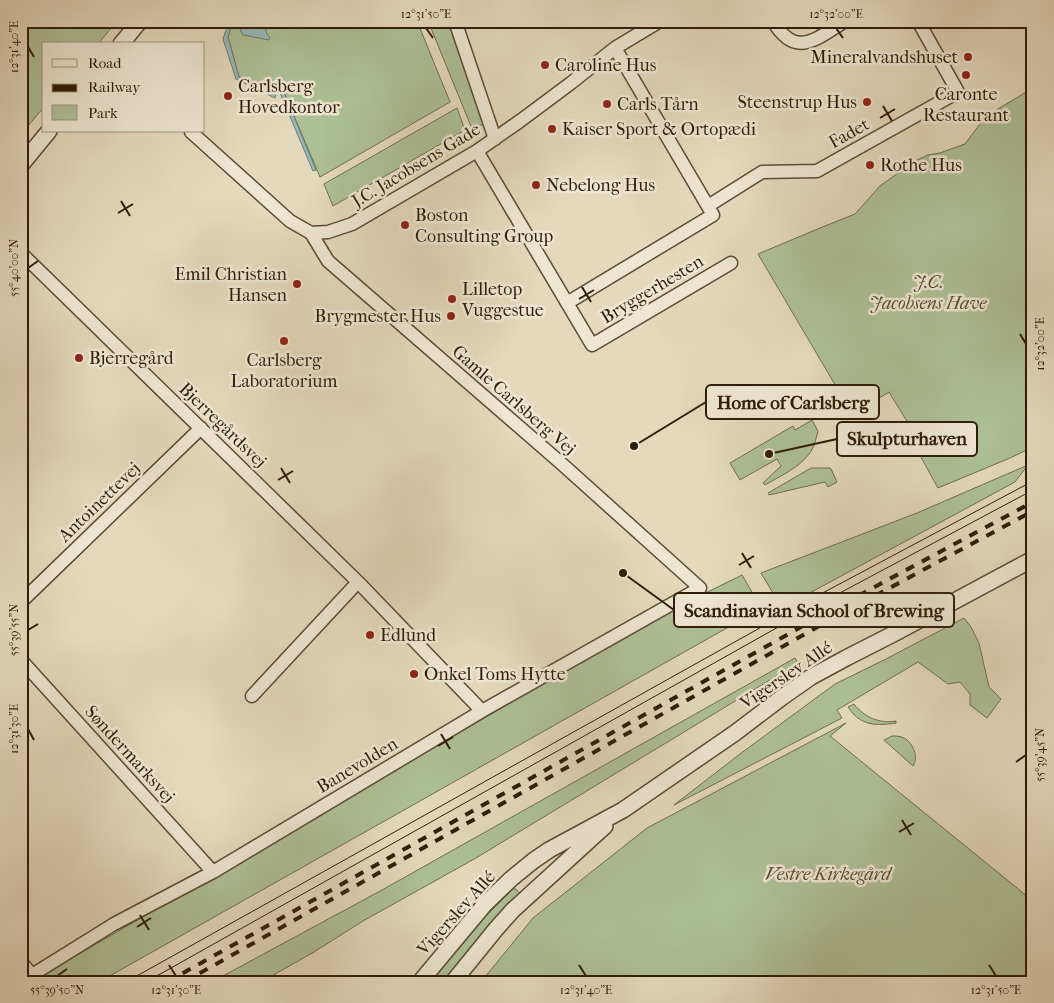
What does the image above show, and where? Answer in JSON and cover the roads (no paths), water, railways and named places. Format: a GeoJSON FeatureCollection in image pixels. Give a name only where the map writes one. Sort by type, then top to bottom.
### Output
{"type":"FeatureCollection","features":[{"type":"Feature","properties":{"kind":"street"},"geometry":{"type":"LineString","coordinates":[[123,42],[140,21]]}},
{"type":"Feature","properties":{"kind":"street"},"geometry":{"type":"LineString","coordinates":[[455,21],[495,138]]}},
{"type":"Feature","properties":{"kind":"street","name":"J.C. Jacobsens Gade"},"geometry":{"type":"LineString","coordinates":[[311,233],[328,232],[352,224],[477,150],[520,122],[615,48],[660,21]]}},
{"type":"Feature","properties":{"kind":"street"},"geometry":{"type":"LineString","coordinates":[[774,21],[780,32],[787,39],[798,44],[810,42],[845,21]]}},
{"type":"Feature","properties":{"kind":"street","name":"Fadet"},"geometry":{"type":"LineString","coordinates":[[567,303],[710,211],[762,172],[818,171],[958,92],[918,21]]}},
{"type":"Feature","properties":{"kind":"street"},"geometry":{"type":"LineString","coordinates":[[615,48],[710,211]]}},
{"type":"Feature","properties":{"kind":"street"},"geometry":{"type":"LineString","coordinates":[[21,165],[48,132]]}},
{"type":"Feature","properties":{"kind":"street"},"geometry":{"type":"LineString","coordinates":[[191,132],[290,221],[311,233]]}},
{"type":"Feature","properties":{"kind":"street"},"geometry":{"type":"LineString","coordinates":[[477,150],[567,303]]}},
{"type":"Feature","properties":{"kind":"street","name":"Gamle Carlsberg Vej"},"geometry":{"type":"LineString","coordinates":[[311,233],[328,261],[555,458],[700,588]]}},
{"type":"Feature","properties":{"kind":"street","name":"Bjerregårdsvej"},"geometry":{"type":"LineString","coordinates":[[21,253],[358,582],[482,711]]}},
{"type":"Feature","properties":{"kind":"street","name":"Bryggerhesten"},"geometry":{"type":"LineString","coordinates":[[567,303],[592,345],[731,263]]}},
{"type":"Feature","properties":{"kind":"street","name":"Antoinettevej"},"geometry":{"type":"LineString","coordinates":[[21,602],[202,428]]}},
{"type":"Feature","properties":{"kind":"street","name":"Vigerslev Allé"},"geometry":{"type":"LineString","coordinates":[[420,982],[485,904],[533,861],[549,850],[623,810],[735,733],[811,677],[1033,559]]}},
{"type":"Feature","properties":{"kind":"street"},"geometry":{"type":"LineString","coordinates":[[252,696],[358,582]]}},
{"type":"Feature","properties":{"kind":"street","name":"Banevolden"},"geometry":{"type":"LineString","coordinates":[[21,962],[32,975],[114,924],[213,872],[482,711],[700,588]]}},
{"type":"Feature","properties":{"kind":"street","name":"Søndermarksvej"},"geometry":{"type":"LineString","coordinates":[[21,660],[213,872]]}},
{"type":"Feature","properties":{"kind":"street","name":"Vigerslev Allé"},"geometry":{"type":"LineString","coordinates":[[452,982],[513,910],[623,810]]}},
{"type":"Feature","properties":{"kind":"water"},"geometry":{"type":"Polygon","coordinates":[[[229,21],[233,21],[228,37],[239,77],[276,95],[275,98],[236,79],[223,39],[229,21]]]}},
{"type":"Feature","properties":{"kind":"water"},"geometry":{"type":"Polygon","coordinates":[[[246,21],[263,21],[270,38],[269,40],[243,35],[240,30],[246,21]]]}},
{"type":"Feature","properties":{"kind":"water"},"geometry":{"type":"Polygon","coordinates":[[[265,82],[283,90],[316,170],[313,171],[280,93],[264,85],[265,82]]]}},
{"type":"Feature","properties":{"kind":"tram line"},"geometry":{"type":"LineString","coordinates":[[126,982],[817,596],[1033,481]]}},
{"type":"Feature","properties":{"kind":"tram line"},"geometry":{"type":"LineString","coordinates":[[146,982],[821,603],[1033,490]]}},
{"type":"Feature","properties":{"kind":"railway"},"geometry":{"type":"LineString","coordinates":[[167,982],[826,613],[1033,502]]}},
{"type":"Feature","properties":{"kind":"railway"},"geometry":{"type":"LineString","coordinates":[[184,982],[830,620],[1033,511]]}},
{"type":"Feature","properties":{"kind":"place","name":"Mineralvandshuset"},"geometry":{"type":"Point","coordinates":[968,57]}},
{"type":"Feature","properties":{"kind":"place","name":"Caroline Hus"},"geometry":{"type":"Point","coordinates":[545,65]}},
{"type":"Feature","properties":{"kind":"place","name":"Caronte Restaurant"},"geometry":{"type":"Point","coordinates":[966,75]}},
{"type":"Feature","properties":{"kind":"place","name":"Carlsberg Hovedkontor"},"geometry":{"type":"Point","coordinates":[228,96]}},
{"type":"Feature","properties":{"kind":"place","name":"Steenstrup Hus"},"geometry":{"type":"Point","coordinates":[867,102]}},
{"type":"Feature","properties":{"kind":"place","name":"Carls Tårn"},"geometry":{"type":"Point","coordinates":[607,104]}},
{"type":"Feature","properties":{"kind":"place","name":"Kaiser Sport & Ortopædi"},"geometry":{"type":"Point","coordinates":[552,129]}},
{"type":"Feature","properties":{"kind":"place","name":"Rothe Hus"},"geometry":{"type":"Point","coordinates":[870,165]}},
{"type":"Feature","properties":{"kind":"place","name":"Nebelong Hus"},"geometry":{"type":"Point","coordinates":[536,185]}},
{"type":"Feature","properties":{"kind":"place","name":"Boston Consulting Group"},"geometry":{"type":"Point","coordinates":[405,225]}},
{"type":"Feature","properties":{"kind":"place","name":"Emil Christian Hansen"},"geometry":{"type":"Point","coordinates":[297,284]}},
{"type":"Feature","properties":{"kind":"place","name":"Lilletop Vuggestue"},"geometry":{"type":"Point","coordinates":[452,299]}},
{"type":"Feature","properties":{"kind":"place","name":"Brygmester Hus"},"geometry":{"type":"Point","coordinates":[451,316]}},
{"type":"Feature","properties":{"kind":"place","name":"Carlsberg Laboratorium"},"geometry":{"type":"Point","coordinates":[284,341]}},
{"type":"Feature","properties":{"kind":"place","name":"Bjerregård"},"geometry":{"type":"Point","coordinates":[79,358]}},
{"type":"Feature","properties":{"kind":"place","name":"Home of Carlsberg"},"geometry":{"type":"Point","coordinates":[634,446]}},
{"type":"Feature","properties":{"kind":"place","name":"Skulpturhaven"},"geometry":{"type":"Point","coordinates":[769,454]}},
{"type":"Feature","properties":{"kind":"place","name":"Scandinavian School of Brewing"},"geometry":{"type":"Point","coordinates":[623,573]}},
{"type":"Feature","properties":{"kind":"place","name":"Edlund"},"geometry":{"type":"Point","coordinates":[370,635]}},
{"type":"Feature","properties":{"kind":"place","name":"Onkel Toms Hytte"},"geometry":{"type":"Point","coordinates":[414,674]}},
{"type":"Feature","properties":{"kind":"park label","name":"J.C. Jacobsens Have"},"geometry":{"type":"Point","coordinates":[928,292]}},
{"type":"Feature","properties":{"kind":"park label","name":"Vestre Kirkegård"},"geometry":{"type":"Point","coordinates":[828,874]}}]}
